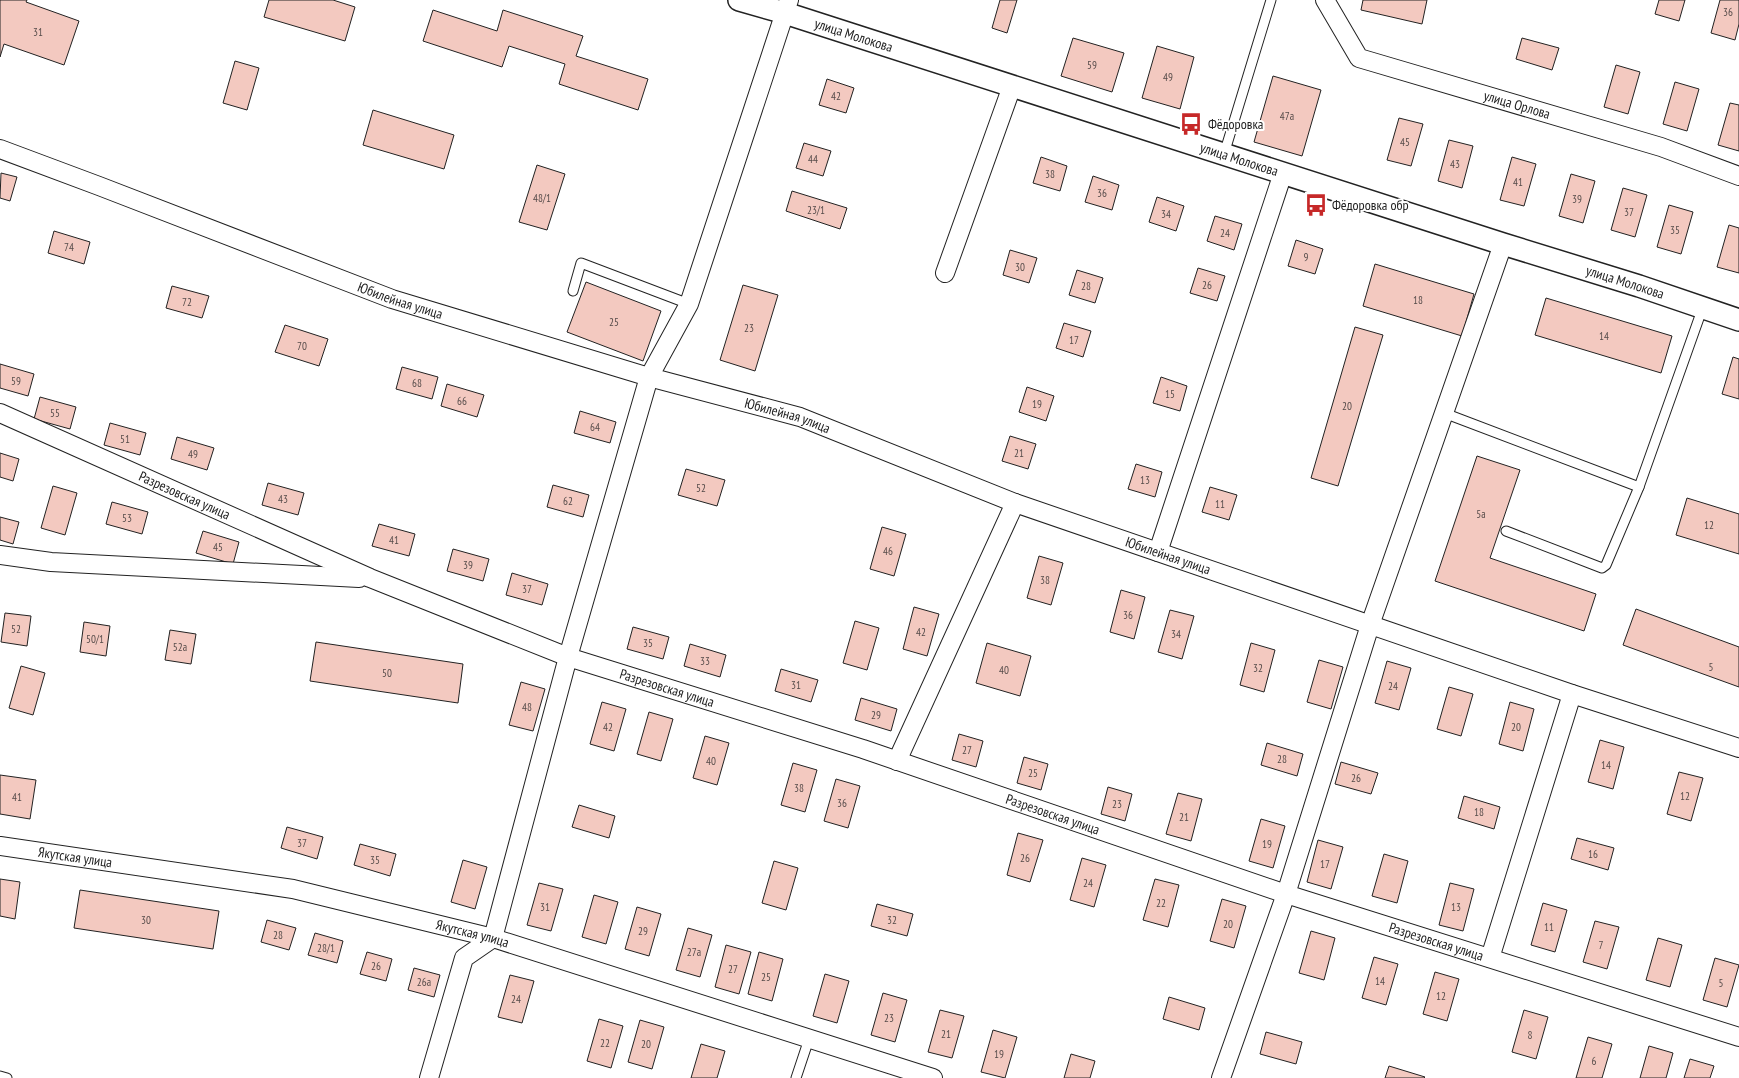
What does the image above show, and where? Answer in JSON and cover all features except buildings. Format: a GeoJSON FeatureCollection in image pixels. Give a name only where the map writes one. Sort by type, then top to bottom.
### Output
{"type":"FeatureCollection","features":[{"type":"Feature","properties":{"kind":"street","name":"улица Молокова"},"geometry":{"type":"LineString","coordinates":[[739,0],[787,7],[1012,86],[1739,320]]}},
{"type":"Feature","properties":{"kind":"street","name":"улица Орлова"},"geometry":{"type":"LineString","coordinates":[[1325,0],[1359,58],[1661,147],[1739,176]]}},
{"type":"Feature","properties":{"kind":"street"},"geometry":{"type":"LineString","coordinates":[[429,1078],[464,958],[493,938],[568,657],[650,377],[689,304],[787,7]]}},
{"type":"Feature","properties":{"kind":"street"},"geometry":{"type":"LineString","coordinates":[[945,272],[1012,86]]}},
{"type":"Feature","properties":{"kind":"street","name":"Юбилейная улица"},"geometry":{"type":"LineString","coordinates":[[0,149],[392,299],[650,377],[800,417],[1015,503],[1572,694],[1739,748]]}},
{"type":"Feature","properties":{"kind":"street"},"geometry":{"type":"LineString","coordinates":[[1158,552],[1283,173]]}},
{"type":"Feature","properties":{"kind":"street"},"geometry":{"type":"LineString","coordinates":[[1221,1078],[1286,894],[1370,625],[1504,244]]}},
{"type":"Feature","properties":{"kind":"street","name":"Разрезовская улица"},"geometry":{"type":"LineString","coordinates":[[0,413],[370,578],[568,657],[897,761],[1286,894],[1739,1036]]}},
{"type":"Feature","properties":{"kind":"street"},"geometry":{"type":"LineString","coordinates":[[897,761],[1015,503]]}},
{"type":"Feature","properties":{"kind":"street","name":"Разрезовская улица"},"geometry":{"type":"LineString","coordinates":[[0,555],[51,562],[370,578]]}},
{"type":"Feature","properties":{"kind":"street"},"geometry":{"type":"LineString","coordinates":[[1490,958],[1572,694]]}},
{"type":"Feature","properties":{"kind":"street","name":"Якутская улица"},"geometry":{"type":"LineString","coordinates":[[0,846],[293,889],[493,938],[933,1078]]}},
{"type":"Feature","properties":{"kind":"lane"},"geometry":{"type":"LineString","coordinates":[[1224,154],[1271,0]]}},
{"type":"Feature","properties":{"kind":"lane"},"geometry":{"type":"LineString","coordinates":[[573,291],[581,263],[689,304]]}},
{"type":"Feature","properties":{"kind":"lane"},"geometry":{"type":"LineString","coordinates":[[1506,531],[1602,568],[1610,561],[1639,487],[1703,307]]}},
{"type":"Feature","properties":{"kind":"lane"},"geometry":{"type":"LineString","coordinates":[[1444,412],[1639,487]]}},
{"type":"Feature","properties":{"kind":"lane"},"geometry":{"type":"LineString","coordinates":[[796,1078],[809,1039]]}},
{"type":"Feature","properties":{"kind":"lane"},"geometry":{"type":"LineString","coordinates":[[0,1076],[7,1078]]}},
{"type":"Feature","properties":{"kind":"place","name":"Фёдоровка"},"geometry":{"type":"Point","coordinates":[1191,124]}},
{"type":"Feature","properties":{"kind":"place","name":"Фёдоровка обр"},"geometry":{"type":"Point","coordinates":[1316,205]}}]}
